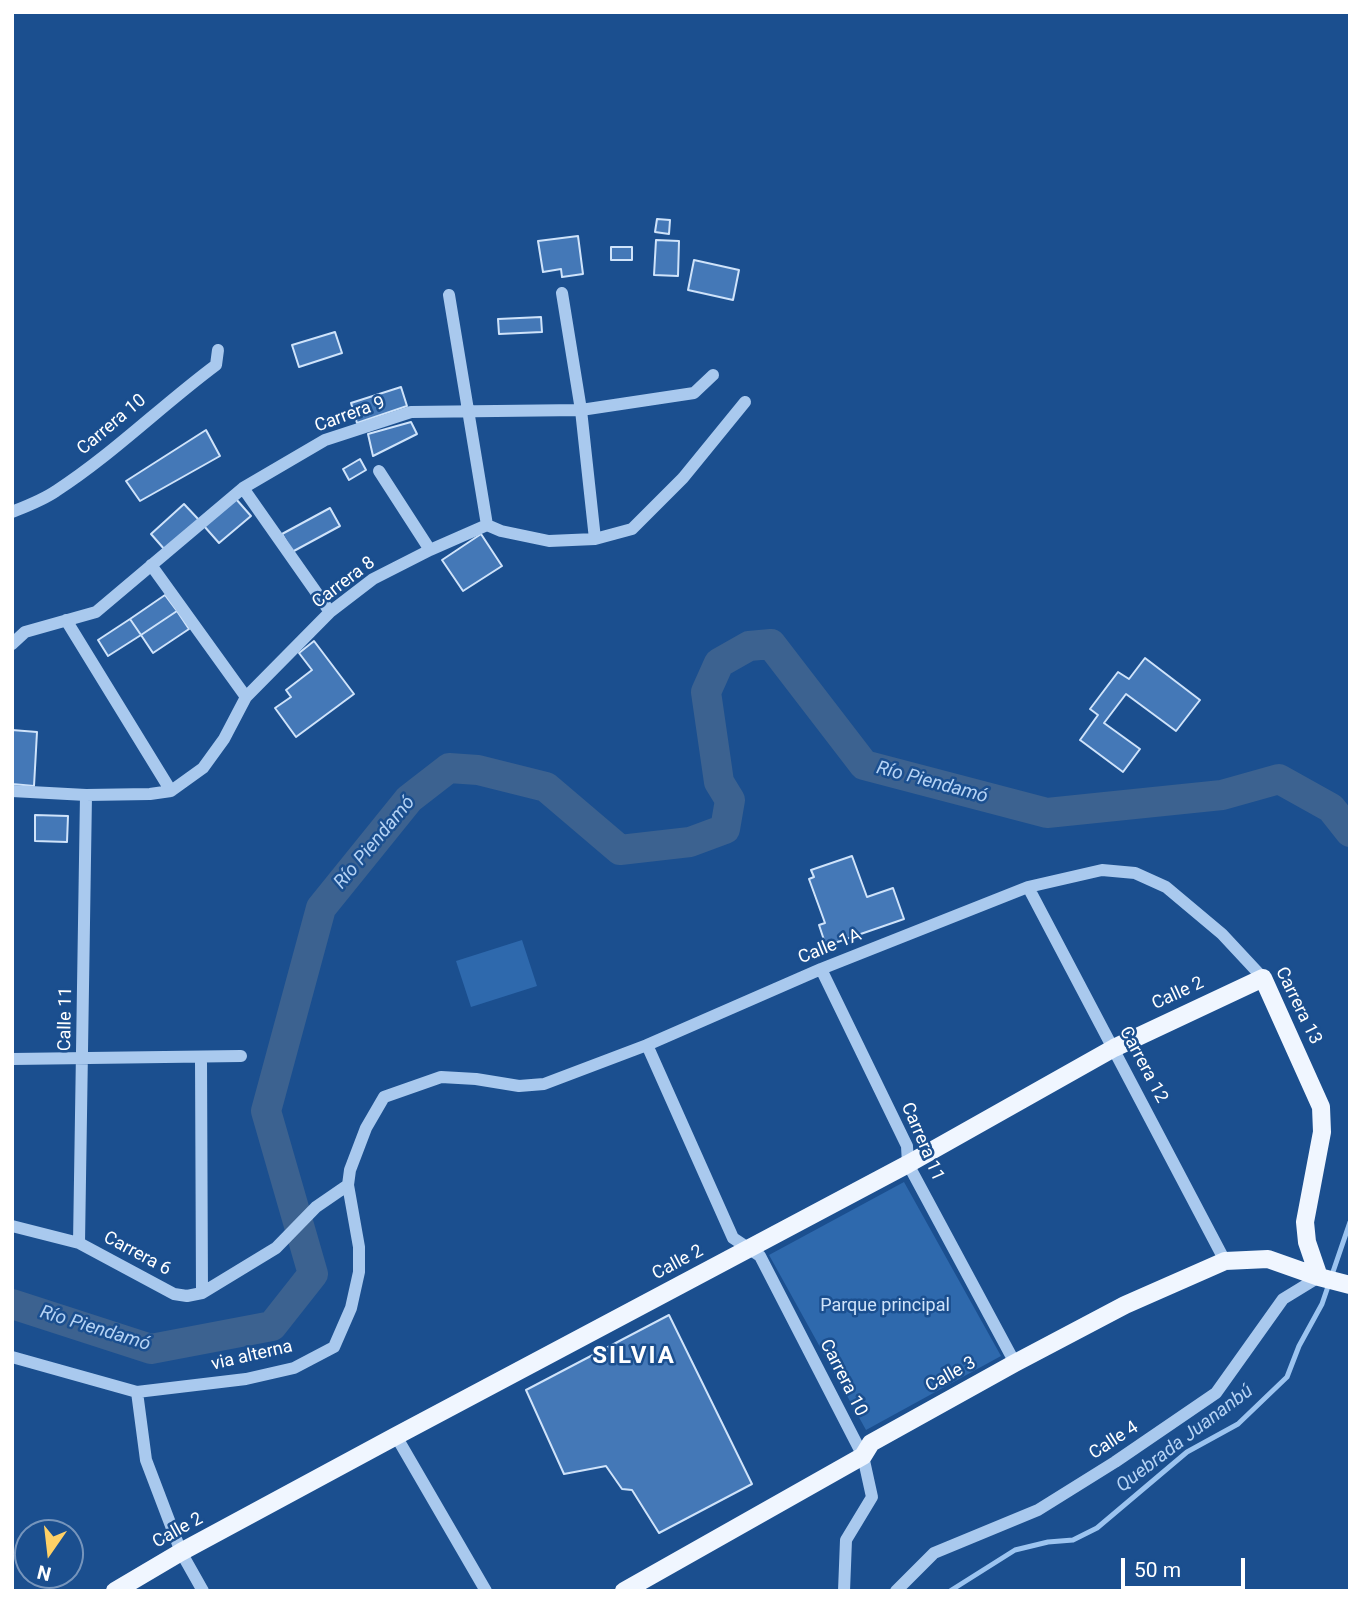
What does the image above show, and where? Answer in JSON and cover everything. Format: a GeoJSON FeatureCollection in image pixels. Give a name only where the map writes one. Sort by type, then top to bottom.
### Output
{"type":"FeatureCollection","features":[{"type":"Feature","properties":{"kind":"main road","name":"Calle 2"},"geometry":{"type":"LineString","coordinates":[[115,1591],[181,1552],[396,1436],[908,1164],[1114,1048],[1263,978]]}},
{"type":"Feature","properties":{"kind":"main road","name":"Carrera 13"},"geometry":{"type":"LineString","coordinates":[[1263,978],[1321,1107],[1322,1132],[1305,1222],[1307,1242],[1321,1278]]}},
{"type":"Feature","properties":{"kind":"main road","name":"Calle 3"},"geometry":{"type":"LineString","coordinates":[[624,1591],[863,1456],[871,1443],[1015,1363],[1125,1305],[1226,1261],[1268,1259],[1350,1285]]}},
{"type":"Feature","properties":{"kind":"street"},"geometry":{"type":"LineString","coordinates":[[562,293],[581,410],[595,539]]}},
{"type":"Feature","properties":{"kind":"street"},"geometry":{"type":"LineString","coordinates":[[449,295],[487,525],[501,531],[550,541],[595,539],[632,529],[683,478],[745,402]]}},
{"type":"Feature","properties":{"kind":"street","name":"Carrera 10"},"geometry":{"type":"LineString","coordinates":[[12,512],[53,493],[111,452],[171,399],[216,365],[218,350]]}},
{"type":"Feature","properties":{"kind":"street","name":"Carrera 9"},"geometry":{"type":"LineString","coordinates":[[12,645],[25,632],[96,612],[243,488],[325,440],[411,412],[581,410],[694,393],[713,375]]}},
{"type":"Feature","properties":{"kind":"street"},"geometry":{"type":"LineString","coordinates":[[379,471],[430,550]]}},
{"type":"Feature","properties":{"kind":"street"},"geometry":{"type":"LineString","coordinates":[[243,488],[330,612]]}},
{"type":"Feature","properties":{"kind":"street","name":"Carrera 8"},"geometry":{"type":"LineString","coordinates":[[171,791],[203,768],[224,739],[246,697],[330,612],[373,579],[487,525]]}},
{"type":"Feature","properties":{"kind":"street"},"geometry":{"type":"LineString","coordinates":[[152,565],[246,697]]}},
{"type":"Feature","properties":{"kind":"street"},"geometry":{"type":"LineString","coordinates":[[12,791],[86,795],[171,791],[66,620]]}},
{"type":"Feature","properties":{"kind":"street","name":"Calle 11"},"geometry":{"type":"LineString","coordinates":[[79,1243],[86,795]]}},
{"type":"Feature","properties":{"kind":"street","name":"Carrera 13"},"geometry":{"type":"LineString","coordinates":[[1028,887],[1102,870],[1118,870],[1145,877],[1166,887],[1222,934],[1263,978]]}},
{"type":"Feature","properties":{"kind":"street","name":"Calle 1A"},"geometry":{"type":"LineString","coordinates":[[348,1185],[350,1170],[366,1128],[384,1097],[441,1077],[519,1086],[544,1084],[647,1045],[821,969],[1028,887]]}},
{"type":"Feature","properties":{"kind":"street","name":"Carrera 12"},"geometry":{"type":"LineString","coordinates":[[1028,887],[1226,1261]]}},
{"type":"Feature","properties":{"kind":"street","name":"Carrera 11"},"geometry":{"type":"LineString","coordinates":[[821,969],[907,1146],[908,1164],[1015,1363]]}},
{"type":"Feature","properties":{"kind":"street","name":"Carrera 10"},"geometry":{"type":"LineString","coordinates":[[647,1045],[733,1238],[760,1256],[863,1456],[872,1497],[846,1540],[844,1591]]}},
{"type":"Feature","properties":{"kind":"street"},"geometry":{"type":"LineString","coordinates":[[12,1059],[241,1056]]}},
{"type":"Feature","properties":{"kind":"street"},"geometry":{"type":"LineString","coordinates":[[201,1058],[202,1293]]}},
{"type":"Feature","properties":{"kind":"street"},"geometry":{"type":"LineString","coordinates":[[202,1293],[276,1248],[316,1207],[348,1185]]}},
{"type":"Feature","properties":{"kind":"street","name":"via alterna"},"geometry":{"type":"LineString","coordinates":[[12,1357],[137,1392],[246,1379],[293,1368],[334,1347],[354,1301],[359,1272],[359,1247],[348,1185]]}},
{"type":"Feature","properties":{"kind":"street","name":"Carrera 6"},"geometry":{"type":"LineString","coordinates":[[12,1226],[79,1243],[174,1294],[187,1296],[202,1293]]}},
{"type":"Feature","properties":{"kind":"street","name":"Calle 4"},"geometry":{"type":"LineString","coordinates":[[896,1591],[934,1553],[1038,1510],[1115,1462],[1216,1393],[1283,1300],[1321,1278]]}},
{"type":"Feature","properties":{"kind":"street"},"geometry":{"type":"LineString","coordinates":[[137,1392],[146,1460],[181,1552],[203,1591]]}},
{"type":"Feature","properties":{"kind":"street"},"geometry":{"type":"LineString","coordinates":[[396,1436],[486,1591]]}},
{"type":"Feature","properties":{"kind":"green space"},"geometry":{"type":"Polygon","coordinates":[[[522,940],[537,986],[471,1007],[456,961],[522,940]]]}},
{"type":"Feature","properties":{"kind":"green space","name":"Parque principal"},"geometry":{"type":"Polygon","coordinates":[[[904,1182],[1001,1356],[866,1430],[769,1255],[904,1182]]]}},
{"type":"Feature","properties":{"kind":"building"},"geometry":{"type":"Polygon","coordinates":[[[657,219],[670,220],[669,234],[655,232],[657,219]]]}},
{"type":"Feature","properties":{"kind":"building"},"geometry":{"type":"Polygon","coordinates":[[[578,236],[583,274],[562,277],[561,269],[543,272],[538,241],[578,236]]]}},
{"type":"Feature","properties":{"kind":"building"},"geometry":{"type":"Polygon","coordinates":[[[656,240],[679,241],[678,276],[654,275],[656,240]]]}},
{"type":"Feature","properties":{"kind":"building"},"geometry":{"type":"Polygon","coordinates":[[[611,247],[632,247],[632,260],[611,260],[611,247]]]}},
{"type":"Feature","properties":{"kind":"building"},"geometry":{"type":"Polygon","coordinates":[[[694,260],[739,270],[733,300],[688,290],[694,260]]]}},
{"type":"Feature","properties":{"kind":"building"},"geometry":{"type":"Polygon","coordinates":[[[541,317],[542,332],[499,334],[498,319],[541,317]]]}},
{"type":"Feature","properties":{"kind":"building"},"geometry":{"type":"Polygon","coordinates":[[[335,332],[342,353],[299,367],[292,345],[335,332]]]}},
{"type":"Feature","properties":{"kind":"building"},"geometry":{"type":"Polygon","coordinates":[[[401,387],[407,406],[357,423],[351,403],[401,387]]]}},
{"type":"Feature","properties":{"kind":"building"},"geometry":{"type":"Polygon","coordinates":[[[411,422],[417,434],[373,456],[368,434],[411,422]]]}},
{"type":"Feature","properties":{"kind":"building"},"geometry":{"type":"Polygon","coordinates":[[[206,430],[220,456],[140,501],[126,481],[206,430]]]}},
{"type":"Feature","properties":{"kind":"building"},"geometry":{"type":"Polygon","coordinates":[[[360,459],[366,470],[349,480],[343,469],[360,459]]]}},
{"type":"Feature","properties":{"kind":"building"},"geometry":{"type":"Polygon","coordinates":[[[236,499],[251,516],[219,543],[204,526],[236,499]]]}},
{"type":"Feature","properties":{"kind":"building"},"geometry":{"type":"Polygon","coordinates":[[[184,504],[199,520],[165,550],[151,534],[184,504]]]}},
{"type":"Feature","properties":{"kind":"building"},"geometry":{"type":"Polygon","coordinates":[[[330,508],[340,526],[292,552],[282,534],[330,508]]]}},
{"type":"Feature","properties":{"kind":"building"},"geometry":{"type":"Polygon","coordinates":[[[481,534],[502,566],[463,591],[442,560],[481,534]]]}},
{"type":"Feature","properties":{"kind":"building"},"geometry":{"type":"Polygon","coordinates":[[[165,595],[177,611],[141,635],[130,619],[165,595]]]}},
{"type":"Feature","properties":{"kind":"building"},"geometry":{"type":"Polygon","coordinates":[[[177,611],[189,629],[153,653],[141,635],[177,611]]]}},
{"type":"Feature","properties":{"kind":"building"},"geometry":{"type":"Polygon","coordinates":[[[130,619],[141,635],[108,656],[98,640],[130,619]]]}},
{"type":"Feature","properties":{"kind":"building"},"geometry":{"type":"Polygon","coordinates":[[[314,641],[354,694],[296,737],[275,708],[291,697],[286,690],[312,670],[299,653],[314,641]]]}},
{"type":"Feature","properties":{"kind":"building"},"geometry":{"type":"Polygon","coordinates":[[[1145,658],[1200,700],[1176,731],[1126,694],[1104,723],[1140,749],[1123,772],[1080,740],[1098,715],[1090,709],[1118,672],[1129,679],[1145,658]]]}},
{"type":"Feature","properties":{"kind":"building"},"geometry":{"type":"Polygon","coordinates":[[[12,730],[37,732],[34,786],[12,784],[12,730]]]}},
{"type":"Feature","properties":{"kind":"building"},"geometry":{"type":"Polygon","coordinates":[[[35,815],[68,816],[67,842],[35,841],[35,815]]]}},
{"type":"Feature","properties":{"kind":"building"},"geometry":{"type":"Polygon","coordinates":[[[852,856],[867,897],[893,888],[904,919],[826,946],[819,925],[825,923],[809,879],[814,877],[811,870],[852,856]]]}},
{"type":"Feature","properties":{"kind":"building"},"geometry":{"type":"Polygon","coordinates":[[[669,1315],[752,1484],[659,1533],[632,1490],[622,1489],[606,1466],[564,1474],[526,1390],[669,1315]]]}},
{"type":"Feature","properties":{"kind":"waterway","name":"Río Piendamó"},"geometry":{"type":"LineString","coordinates":[[12,1304],[151,1349],[272,1326],[313,1274],[266,1111],[321,908],[409,799],[449,768],[478,770],[546,787],[620,850],[690,842],[725,829],[730,800],[719,782],[706,692],[719,663],[749,646],[771,644],[864,765],[1047,813],[1222,795],[1279,779],[1331,808],[1350,832]]}},
{"type":"Feature","properties":{"kind":"waterway","name":"Quebrada Juananbú"},"geometry":{"type":"LineString","coordinates":[[950,1591],[1015,1550],[1048,1542],[1073,1540],[1097,1528],[1187,1452],[1238,1424],[1287,1377],[1299,1346],[1322,1304],[1350,1222]]}},
{"type":"Feature","properties":{"kind":"district","name":"SILVIA"},"geometry":{"type":"Point","coordinates":[634,1357]}}]}
